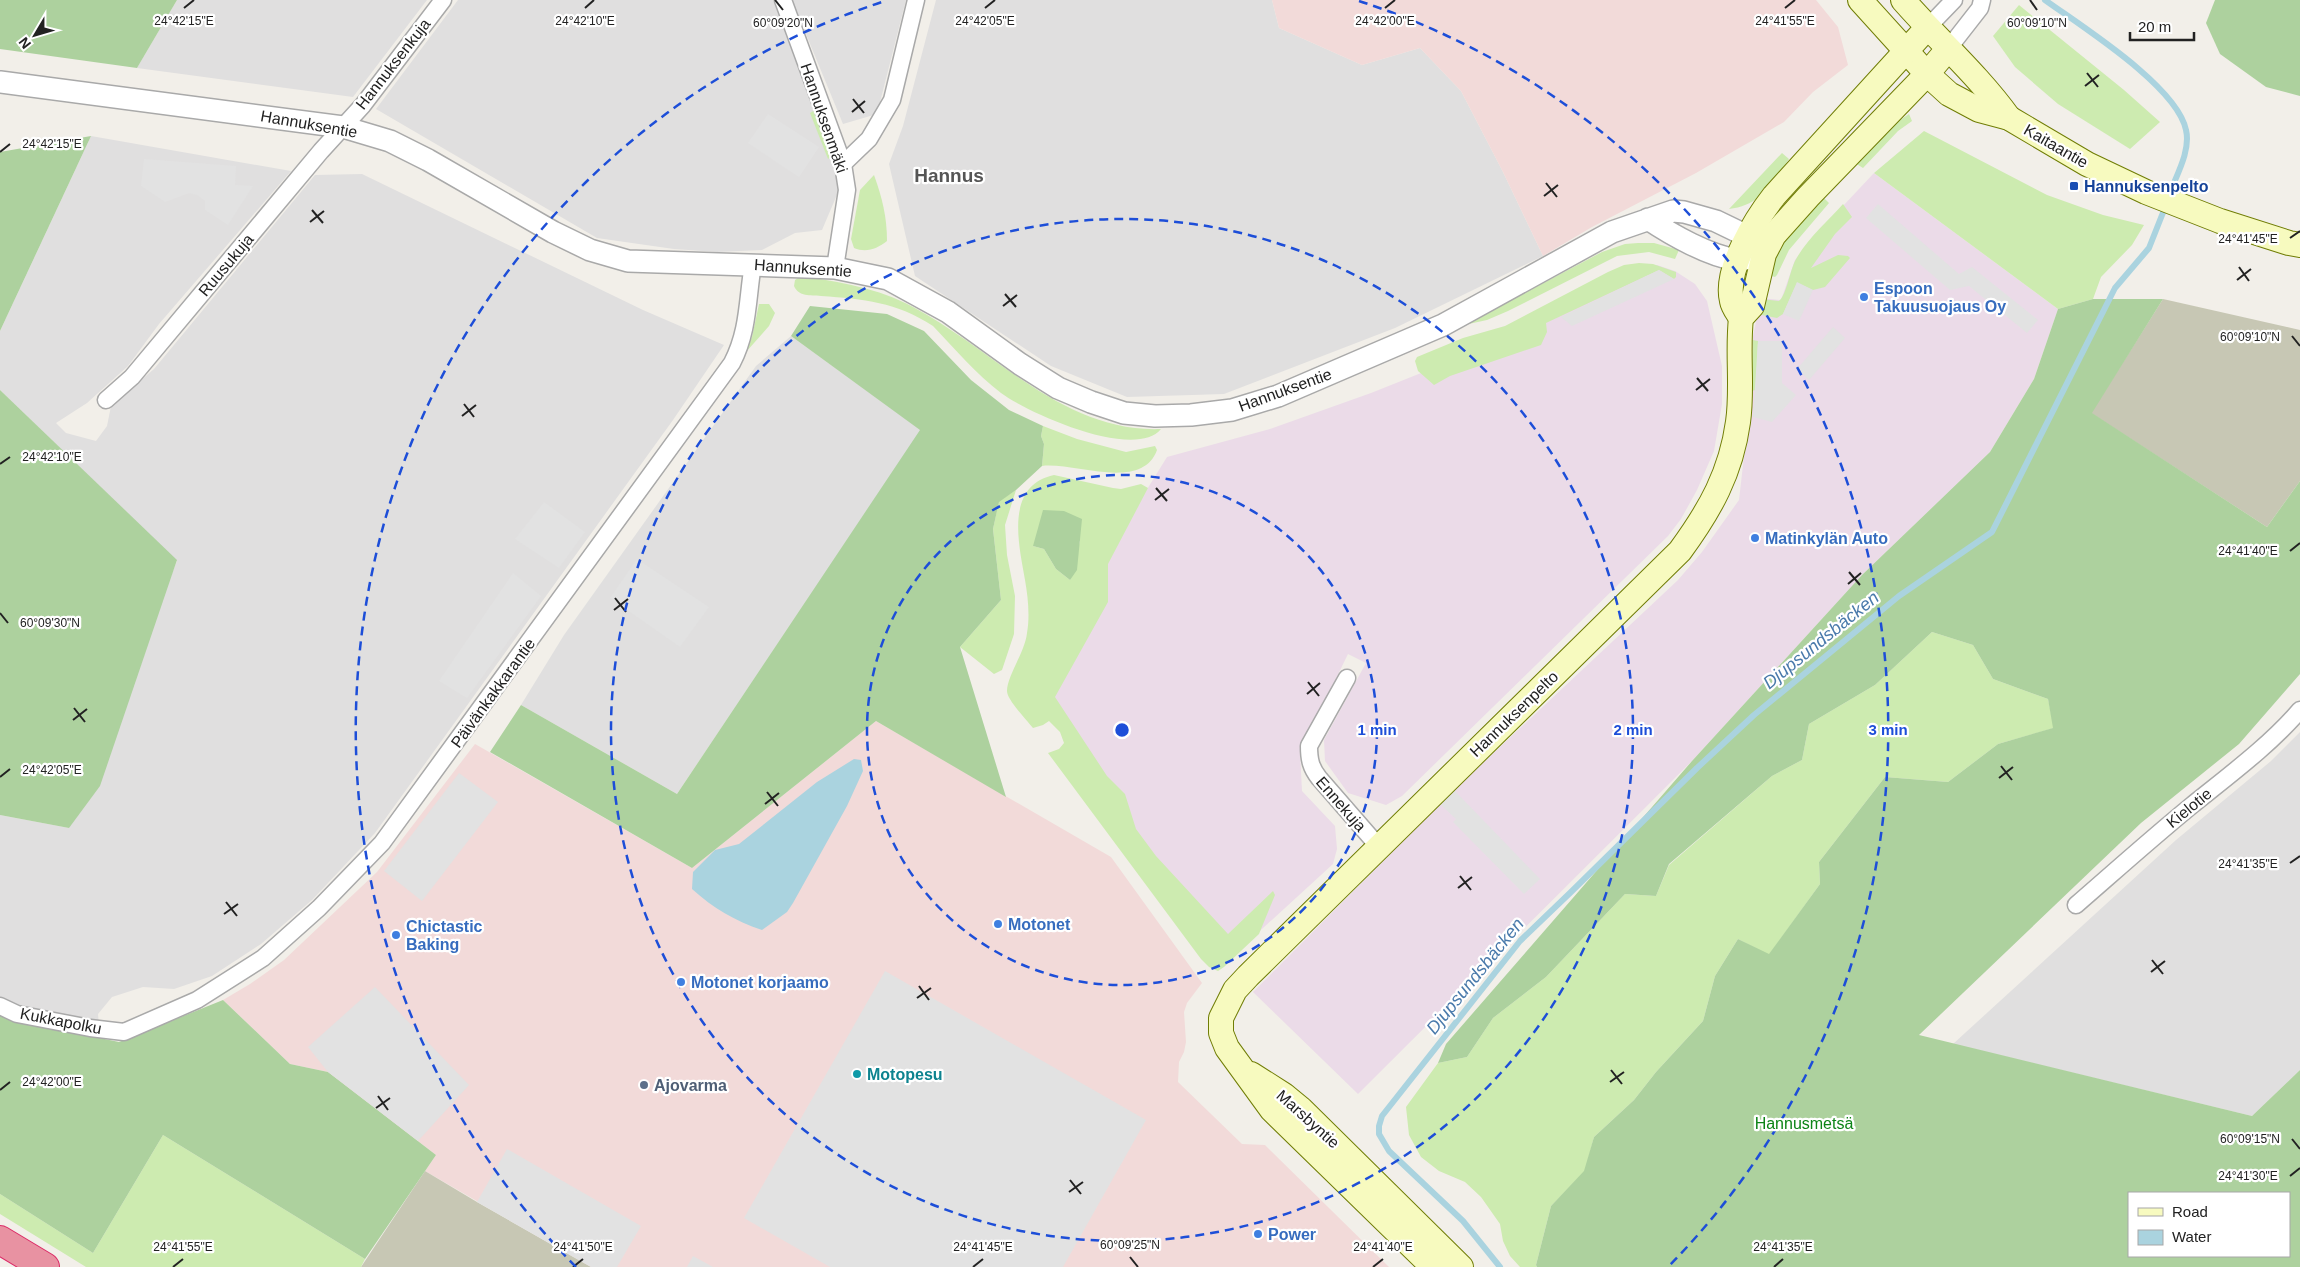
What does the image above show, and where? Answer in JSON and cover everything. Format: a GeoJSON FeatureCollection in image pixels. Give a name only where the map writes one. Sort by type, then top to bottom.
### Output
{"type":"FeatureCollection","features":[{"type":"Feature","properties":{"kind":"highway"},"geometry":{"type":"LineString","coordinates":[[0,1240],[45,1267]]}},
{"type":"Feature","properties":{"kind":"main road","name":"Kaitaantie"},"geometry":{"type":"LineString","coordinates":[[1860,0],[1927,74],[1949,94],[1979,110],[2010,118],[2087,164],[2146,192],[2220,221],[2300,245]]}},
{"type":"Feature","properties":{"kind":"main road","name":"Kaitaantie"},"geometry":{"type":"LineString","coordinates":[[1903,0],[1927,28],[1990,91],[2010,118]]}},
{"type":"Feature","properties":{"kind":"main road","name":"Hannuksenpelto"},"geometry":{"type":"LineString","coordinates":[[1241,1068],[1227,1048],[1221,1033],[1221,1018],[1235,990],[1680,551],[1700,523],[1717,494],[1723,479],[1738,421],[1741,318],[1732,302],[1731,284],[1747,236],[1774,196],[1927,28]]}},
{"type":"Feature","properties":{"kind":"main road"},"geometry":{"type":"LineString","coordinates":[[1741,318],[1752,306],[1764,254],[1774,235],[1808,197],[1927,74],[1948,49]]}},
{"type":"Feature","properties":{"kind":"main road","name":"Marsbyntie"},"geometry":{"type":"LineString","coordinates":[[1241,1068],[1272,1110],[1433,1267]]}},
{"type":"Feature","properties":{"kind":"main road","name":"Marsbyntie"},"geometry":{"type":"LineString","coordinates":[[1241,1068],[1284,1094],[1461,1267]]}},
{"type":"Feature","properties":{"kind":"street","name":"Hannuksenkuja"},"geometry":{"type":"LineString","coordinates":[[342,127],[363,105],[443,0]]}},
{"type":"Feature","properties":{"kind":"street","name":"Hannuksenmäki"},"geometry":{"type":"LineString","coordinates":[[783,0],[843,164],[847,190],[835,268]]}},
{"type":"Feature","properties":{"kind":"street"},"geometry":{"type":"LineString","coordinates":[[843,164],[869,139],[892,100],[916,0]]}},
{"type":"Feature","properties":{"kind":"street"},"geometry":{"type":"LineString","coordinates":[[1927,28],[1954,0]]}},
{"type":"Feature","properties":{"kind":"street"},"geometry":{"type":"LineString","coordinates":[[1948,49],[1980,8],[1982,0]]}},
{"type":"Feature","properties":{"kind":"street","name":"Hannuksentie"},"geometry":{"type":"LineString","coordinates":[[0,82],[342,127],[390,142],[420,156],[553,232],[590,250],[628,261],[669,264],[753,264],[835,268],[888,279],[948,312],[1020,364],[1058,388],[1124,413],[1155,416],[1191,415],[1232,410],[1278,396],[1443,325],[1612,232],[1673,211],[1684,212],[1716,221],[1747,236],[1764,254]]}},
{"type":"Feature","properties":{"kind":"street","name":"Ruusukuja"},"geometry":{"type":"LineString","coordinates":[[106,400],[132,378],[342,127]]}},
{"type":"Feature","properties":{"kind":"street"},"geometry":{"type":"LineString","coordinates":[[1648,219],[1674,236],[1704,249],[1738,260],[1764,254]]}},
{"type":"Feature","properties":{"kind":"street","name":"Päivänkakkarantie"},"geometry":{"type":"LineString","coordinates":[[124,1032],[197,1000],[263,958],[319,908],[382,843],[732,363],[741,346],[746,328],[748,295],[753,264]]}},
{"type":"Feature","properties":{"kind":"street","name":"Ennekuja"},"geometry":{"type":"LineString","coordinates":[[1347,678],[1309,746],[1309,758],[1312,769],[1319,778],[1379,847]]}},
{"type":"Feature","properties":{"kind":"street","name":"Kielotie"},"geometry":{"type":"LineString","coordinates":[[2076,905],[2164,828],[2251,756],[2300,710]]}},
{"type":"Feature","properties":{"kind":"street","name":"Kukkapolku"},"geometry":{"type":"LineString","coordinates":[[0,1006],[17,1014],[90,1028],[124,1032]]}},
{"type":"Feature","properties":{"kind":"shaded area"},"geometry":{"type":"Polygon","coordinates":[[[177,0],[427,0],[353,97],[137,68],[177,0]]]}},
{"type":"Feature","properties":{"kind":"shaded area"},"geometry":{"type":"Polygon","coordinates":[[[458,0],[773,0],[834,157],[842,183],[822,230],[795,233],[762,250],[717,252],[674,249],[597,238],[376,109],[458,0]]]}},
{"type":"Feature","properties":{"kind":"shaded area"},"geometry":{"type":"Polygon","coordinates":[[[792,0],[906,0],[877,114],[843,124],[792,0]]]}},
{"type":"Feature","properties":{"kind":"shaded area"},"geometry":{"type":"Polygon","coordinates":[[[936,0],[1272,0],[1279,28],[1362,65],[1420,48],[1461,91],[1503,172],[1543,256],[1395,328],[1224,394],[1127,397],[1051,366],[915,276],[889,164],[903,126],[936,0]]]}},
{"type":"Feature","properties":{"kind":"shaded area"},"geometry":{"type":"Polygon","coordinates":[[[1272,0],[1816,0],[1838,27],[1848,65],[1813,92],[1784,122],[1696,173],[1592,227],[1543,256],[1503,172],[1461,91],[1420,48],[1362,65],[1279,28],[1272,0]]]}},
{"type":"Feature","properties":{"kind":"shaded area"},"geometry":{"type":"Polygon","coordinates":[[[768,114],[819,147],[799,177],[748,143],[768,114]]]}},
{"type":"Feature","properties":{"kind":"shaded area"},"geometry":{"type":"Polygon","coordinates":[[[91,136],[291,171],[159,324],[128,366],[87,403],[56,423],[66,433],[96,441],[107,426],[111,406],[154,369],[315,175],[362,174],[643,310],[724,345],[673,420],[375,833],[312,900],[261,944],[212,976],[174,989],[143,987],[112,997],[98,1014],[100,1038],[18,1021],[0,1004],[0,815],[69,828],[177,561],[0,390],[0,331],[91,136]]]}},
{"type":"Feature","properties":{"kind":"shaded area"},"geometry":{"type":"Polygon","coordinates":[[[144,159],[236,166],[235,185],[253,186],[228,225],[205,210],[205,201],[197,195],[189,193],[165,202],[141,186],[144,159]]]}},
{"type":"Feature","properties":{"kind":"shaded area"},"geometry":{"type":"Polygon","coordinates":[[[1874,173],[2058,309],[2034,379],[1990,452],[1862,575],[1692,761],[1358,1094],[1253,992],[1454,790],[1678,580],[1702,552],[1739,500],[1747,430],[1752,341],[1761,298],[1781,300],[1795,260],[1811,240],[1874,173]]]}},
{"type":"Feature","properties":{"kind":"shaded area"},"geometry":{"type":"Polygon","coordinates":[[[1878,204],[1959,274],[1972,267],[2038,320],[2027,333],[1969,286],[1950,290],[1866,218],[1878,204]]]}},
{"type":"Feature","properties":{"kind":"shaded area"},"geometry":{"type":"Polygon","coordinates":[[[1657,265],[1675,271],[1695,284],[1707,301],[1722,366],[1722,404],[1714,451],[1697,490],[1681,519],[1668,536],[1402,796],[1386,805],[1348,793],[1325,761],[1324,740],[1366,663],[1348,654],[1300,752],[1302,791],[1335,826],[1337,849],[1333,864],[1227,961],[1147,862],[1050,699],[1099,567],[1167,457],[1270,429],[1371,393],[1524,332],[1657,265]]]}},
{"type":"Feature","properties":{"kind":"shaded area"},"geometry":{"type":"Polygon","coordinates":[[[1659,270],[1674,279],[1572,326],[1561,317],[1659,270]]]}},
{"type":"Feature","properties":{"kind":"shaded area"},"geometry":{"type":"Polygon","coordinates":[[[1797,282],[1813,290],[1799,321],[1783,314],[1797,282]]]}},
{"type":"Feature","properties":{"kind":"shaded area"},"geometry":{"type":"Polygon","coordinates":[[[2163,299],[2300,330],[2300,481],[2267,527],[2091,413],[2163,299]]]}},
{"type":"Feature","properties":{"kind":"shaded area"},"geometry":{"type":"Polygon","coordinates":[[[1833,327],[1845,338],[1809,380],[1797,369],[1833,327]]]}},
{"type":"Feature","properties":{"kind":"shaded area"},"geometry":{"type":"Polygon","coordinates":[[[791,336],[921,430],[677,794],[521,705],[564,635],[756,366],[791,336]]]}},
{"type":"Feature","properties":{"kind":"shaded area"},"geometry":{"type":"Polygon","coordinates":[[[1758,341],[1782,341],[1782,383],[1796,395],[1772,422],[1753,417],[1758,341]]]}},
{"type":"Feature","properties":{"kind":"shaded area"},"geometry":{"type":"Polygon","coordinates":[[[544,502],[585,532],[559,568],[515,539],[544,502]]]}},
{"type":"Feature","properties":{"kind":"shaded area"},"geometry":{"type":"Polygon","coordinates":[[[637,559],[709,607],[680,647],[610,598],[637,559]]]}},
{"type":"Feature","properties":{"kind":"shaded area"},"geometry":{"type":"Polygon","coordinates":[[[513,573],[541,596],[467,698],[439,681],[513,573]]]}},
{"type":"Feature","properties":{"kind":"shaded area"},"geometry":{"type":"Polygon","coordinates":[[[876,721],[1111,857],[1202,983],[1187,1003],[1184,1012],[1186,1042],[1179,1062],[1178,1082],[1242,1144],[1265,1145],[1389,1267],[591,1267],[425,1171],[436,1155],[328,1072],[290,1064],[223,1000],[284,960],[377,872],[475,744],[692,868],[876,721]]]}},
{"type":"Feature","properties":{"kind":"shaded area"},"geometry":{"type":"Polygon","coordinates":[[[2300,732],[2300,1070],[2252,1116],[1953,1044],[2176,840],[2271,761],[2300,732]]]}},
{"type":"Feature","properties":{"kind":"shaded area"},"geometry":{"type":"Polygon","coordinates":[[[459,773],[498,802],[422,901],[384,871],[459,773]]]}},
{"type":"Feature","properties":{"kind":"shaded area"},"geometry":{"type":"Polygon","coordinates":[[[1454,790],[1540,879],[1524,894],[1453,822],[1456,819],[1440,804],[1454,790]]]}},
{"type":"Feature","properties":{"kind":"shaded area"},"geometry":{"type":"Polygon","coordinates":[[[885,971],[1146,1120],[1063,1267],[830,1267],[744,1218],[885,971]]]}},
{"type":"Feature","properties":{"kind":"shaded area"},"geometry":{"type":"Polygon","coordinates":[[[375,987],[469,1085],[418,1141],[328,1072],[308,1047],[375,987]]]}},
{"type":"Feature","properties":{"kind":"shaded area"},"geometry":{"type":"Polygon","coordinates":[[[507,1149],[641,1226],[617,1267],[591,1267],[477,1202],[507,1149]]]}},
{"type":"Feature","properties":{"kind":"shaded area"},"geometry":{"type":"Polygon","coordinates":[[[425,1171],[477,1202],[591,1267],[361,1267],[425,1171]]]}},
{"type":"Feature","properties":{"kind":"shaded area"},"geometry":{"type":"Polygon","coordinates":[[[693,1256],[713,1267],[687,1267],[693,1256]]]}},
{"type":"Feature","properties":{"kind":"green space"},"geometry":{"type":"Polygon","coordinates":[[[0,0],[177,0],[137,68],[0,49],[0,0]]]}},
{"type":"Feature","properties":{"kind":"green space"},"geometry":{"type":"Polygon","coordinates":[[[2215,0],[2300,0],[2300,96],[2266,87],[2220,54],[2206,23],[2215,0]]]}},
{"type":"Feature","properties":{"kind":"green space"},"geometry":{"type":"Polygon","coordinates":[[[2019,5],[2124,90],[2160,122],[2130,149],[2058,104],[2015,67],[1993,36],[2019,5]]]}},
{"type":"Feature","properties":{"kind":"green space"},"geometry":{"type":"Polygon","coordinates":[[[815,110],[832,156],[828,159],[810,113],[815,110]]]}},
{"type":"Feature","properties":{"kind":"green space"},"geometry":{"type":"Polygon","coordinates":[[[1909,114],[1912,121],[1898,131],[1863,168],[1855,163],[1890,127],[1909,114]]]}},
{"type":"Feature","properties":{"kind":"green space"},"geometry":{"type":"Polygon","coordinates":[[[1924,131],[2047,195],[2103,215],[2144,225],[2132,245],[2101,277],[2093,299],[2058,309],[1874,173],[1924,131]]]}},
{"type":"Feature","properties":{"kind":"green space"},"geometry":{"type":"Polygon","coordinates":[[[91,136],[0,331],[0,152],[91,136]]]}},
{"type":"Feature","properties":{"kind":"green space"},"geometry":{"type":"Polygon","coordinates":[[[1782,153],[1789,159],[1765,192],[1749,203],[1729,209],[1782,153]]]}},
{"type":"Feature","properties":{"kind":"green space"},"geometry":{"type":"Polygon","coordinates":[[[874,175],[884,207],[887,241],[871,249],[863,250],[854,248],[851,239],[860,190],[874,175]]]}},
{"type":"Feature","properties":{"kind":"green space"},"geometry":{"type":"Polygon","coordinates":[[[1823,197],[1829,203],[1789,250],[1777,275],[1775,277],[1767,275],[1781,245],[1823,197]]]}},
{"type":"Feature","properties":{"kind":"green space"},"geometry":{"type":"Polygon","coordinates":[[[1843,204],[1852,217],[1835,234],[1811,268],[1838,255],[1850,258],[1825,287],[1813,290],[1797,283],[1783,314],[1777,318],[1762,315],[1760,310],[1761,299],[1779,301],[1786,289],[1793,265],[1800,253],[1811,238],[1843,204]]]}},
{"type":"Feature","properties":{"kind":"green space"},"geometry":{"type":"Polygon","coordinates":[[[1654,243],[1679,250],[1675,259],[1649,252],[1617,256],[1508,311],[1487,320],[1464,325],[1602,252],[1625,244],[1654,243]]]}},
{"type":"Feature","properties":{"kind":"green space"},"geometry":{"type":"Polygon","coordinates":[[[1653,264],[1676,272],[1676,277],[1674,279],[1659,270],[1546,323],[1547,332],[1541,345],[1450,376],[1434,385],[1418,371],[1415,361],[1417,357],[1463,338],[1505,326],[1608,272],[1624,265],[1653,264]]]}},
{"type":"Feature","properties":{"kind":"green space"},"geometry":{"type":"Polygon","coordinates":[[[801,276],[872,290],[900,300],[943,324],[1030,385],[1092,418],[1125,427],[1161,429],[1148,437],[1129,440],[1081,431],[1057,422],[1034,412],[1001,393],[974,370],[933,326],[919,318],[893,307],[866,300],[802,294],[794,286],[795,280],[801,276]]]}},
{"type":"Feature","properties":{"kind":"green space","name":"Hannusmetsä"},"geometry":{"type":"Polygon","coordinates":[[[2093,299],[2163,299],[2092,413],[2267,527],[2300,481],[2300,674],[2239,744],[2141,823],[1919,1035],[2252,1116],[2300,1070],[2300,1267],[1537,1267],[1551,1206],[1584,1171],[1594,1137],[1634,1100],[1656,1072],[1703,1021],[1715,976],[1738,939],[1769,954],[1820,884],[1819,862],[1885,777],[1948,782],[1998,744],[2053,728],[2048,699],[1993,679],[1973,645],[1932,632],[1875,685],[1809,724],[1802,760],[1772,776],[1669,864],[1656,896],[1625,894],[1546,977],[1493,1018],[1467,1057],[1438,1063],[1446,1044],[1692,761],[1862,575],[1990,452],[2034,379],[2058,309],[2093,299]]]}},
{"type":"Feature","properties":{"kind":"green space"},"geometry":{"type":"Polygon","coordinates":[[[759,304],[769,304],[775,313],[769,326],[746,352],[752,337],[759,304]]]}},
{"type":"Feature","properties":{"kind":"green space"},"geometry":{"type":"Polygon","coordinates":[[[810,306],[887,314],[924,331],[971,380],[1009,410],[1043,426],[1041,436],[1044,444],[1042,466],[1016,490],[999,502],[993,529],[1001,600],[960,647],[1006,797],[876,721],[692,868],[490,752],[521,705],[677,794],[920,430],[791,336],[810,306]]]}},
{"type":"Feature","properties":{"kind":"green space"},"geometry":{"type":"Polygon","coordinates":[[[1753,340],[1758,341],[1756,390],[1751,391],[1753,340]]]}},
{"type":"Feature","properties":{"kind":"green space"},"geometry":{"type":"Polygon","coordinates":[[[0,390],[177,560],[100,786],[69,828],[0,815],[0,390]]]}},
{"type":"Feature","properties":{"kind":"green space"},"geometry":{"type":"Polygon","coordinates":[[[1043,426],[1077,439],[1126,452],[1155,446],[1157,450],[1149,463],[1137,470],[1106,472],[1042,466],[1044,444],[1041,436],[1043,426]]]}},
{"type":"Feature","properties":{"kind":"green space"},"geometry":{"type":"Polygon","coordinates":[[[1054,475],[1113,488],[1121,489],[1141,484],[1148,488],[1108,564],[1108,602],[1055,697],[1107,776],[1125,794],[1136,829],[1156,856],[1228,934],[1273,891],[1275,895],[1259,934],[1218,971],[1209,967],[1201,959],[1048,753],[1059,749],[1064,743],[1060,732],[1049,721],[1033,728],[1008,695],[1010,678],[1026,640],[1028,627],[1027,593],[1018,534],[1019,518],[1021,504],[1028,491],[1038,481],[1054,475]],[[1080,541],[1033,546],[1044,549],[1056,569],[1070,580],[1080,541]]]}},
{"type":"Feature","properties":{"kind":"green space"},"geometry":{"type":"Polygon","coordinates":[[[1016,490],[1005,525],[1007,555],[1015,596],[1014,634],[1002,670],[994,674],[960,647],[1001,600],[993,529],[999,501],[1016,490]]]}},
{"type":"Feature","properties":{"kind":"green space"},"geometry":{"type":"Polygon","coordinates":[[[1043,510],[1064,511],[1082,519],[1077,570],[1070,580],[1056,569],[1044,549],[1033,546],[1043,510]]]}},
{"type":"Feature","properties":{"kind":"green space"},"geometry":{"type":"Polygon","coordinates":[[[1932,632],[1973,645],[1993,679],[2048,699],[2054,728],[1998,744],[1948,782],[1885,777],[1819,862],[1820,884],[1769,955],[1738,939],[1715,976],[1703,1021],[1656,1072],[1634,1100],[1594,1137],[1585,1171],[1551,1206],[1537,1267],[1520,1267],[1510,1256],[1503,1241],[1500,1224],[1481,1197],[1465,1182],[1439,1171],[1421,1157],[1409,1135],[1406,1107],[1438,1063],[1467,1057],[1493,1018],[1546,977],[1625,894],[1656,896],[1669,865],[1772,776],[1802,760],[1809,724],[1875,685],[1932,632]]]}},
{"type":"Feature","properties":{"kind":"green space"},"geometry":{"type":"Polygon","coordinates":[[[223,1000],[290,1064],[328,1072],[436,1155],[365,1259],[163,1135],[93,1253],[0,1194],[0,1004],[18,1021],[119,1042],[223,1000]]]}},
{"type":"Feature","properties":{"kind":"green space"},"geometry":{"type":"Polygon","coordinates":[[[163,1135],[365,1259],[361,1267],[86,1267],[0,1214],[0,1194],[93,1253],[163,1135]]]}},
{"type":"Feature","properties":{"kind":"water"},"geometry":{"type":"Polygon","coordinates":[[[854,759],[861,760],[863,771],[847,806],[787,912],[762,930],[725,913],[692,889],[693,872],[715,850],[739,844],[817,782],[854,759]]]}},
{"type":"Feature","properties":{"kind":"waterway","name":"Djupsundsbäcken"},"geometry":{"type":"LineString","coordinates":[[2045,0],[2126,58],[2147,76],[2179,113],[2186,130],[2185,155],[2169,195]]}},
{"type":"Feature","properties":{"kind":"waterway","name":"Djupsundsbäcken"},"geometry":{"type":"LineString","coordinates":[[1500,1267],[1463,1221],[1389,1151],[1379,1134],[1382,1116],[1520,941],[1697,768],[1754,715],[1899,596],[1992,532],[2115,288],[2149,248],[2166,205]]}},
{"type":"Feature","properties":{"kind":"place","name":"Hannuksenpelto"},"geometry":{"type":"Point","coordinates":[2074,186]}},
{"type":"Feature","properties":{"kind":"place","name":"Espoon Takuusuojaus Oy"},"geometry":{"type":"Point","coordinates":[1864,297]}},
{"type":"Feature","properties":{"kind":"place","name":"Matinkylän Auto"},"geometry":{"type":"Point","coordinates":[1755,538]}},
{"type":"Feature","properties":{"kind":"place","name":"Motonet"},"geometry":{"type":"Point","coordinates":[998,924]}},
{"type":"Feature","properties":{"kind":"place","name":"Chictastic Baking"},"geometry":{"type":"Point","coordinates":[396,935]}},
{"type":"Feature","properties":{"kind":"place","name":"Motonet korjaamo"},"geometry":{"type":"Point","coordinates":[681,982]}},
{"type":"Feature","properties":{"kind":"place","name":"Motopesu"},"geometry":{"type":"Point","coordinates":[857,1074]}},
{"type":"Feature","properties":{"kind":"place","name":"Ajovarma"},"geometry":{"type":"Point","coordinates":[644,1085]}},
{"type":"Feature","properties":{"kind":"place","name":"Power"},"geometry":{"type":"Point","coordinates":[1258,1234]}},
{"type":"Feature","properties":{"kind":"district","name":"Hannus"},"geometry":{"type":"Point","coordinates":[949,175]}}]}
